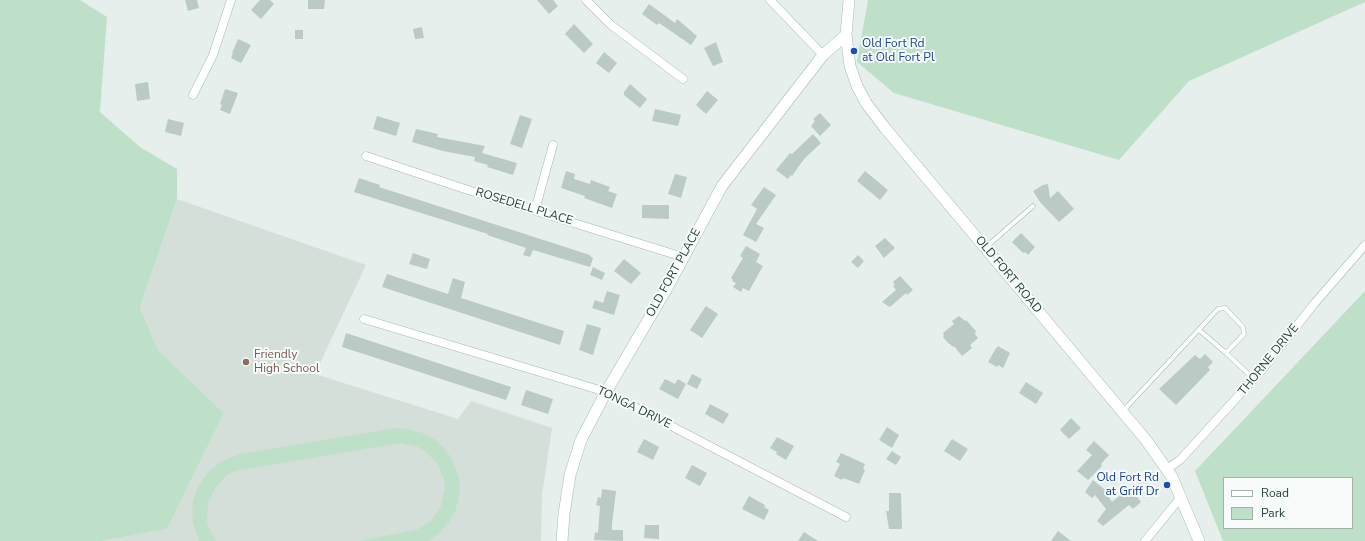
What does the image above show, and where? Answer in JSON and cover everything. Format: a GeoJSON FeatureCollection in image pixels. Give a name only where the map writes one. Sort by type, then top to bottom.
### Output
{"type":"FeatureCollection","features":[{"type":"Feature","properties":{"kind":"main road","name":"OLD FORT ROAD"},"geometry":{"type":"LineString","coordinates":[[849,0],[846,35],[851,71],[866,103],[885,128],[1146,440],[1172,477],[1199,541]]}},
{"type":"Feature","properties":{"kind":"main road","name":"OLD FORT PLACE"},"geometry":{"type":"LineString","coordinates":[[562,541],[564,514],[570,475],[581,440],[606,392],[722,186],[823,55],[846,35]]}},
{"type":"Feature","properties":{"kind":"street"},"geometry":{"type":"LineString","coordinates":[[193,95],[213,55],[231,0]]}},
{"type":"Feature","properties":{"kind":"street"},"geometry":{"type":"LineString","coordinates":[[586,0],[612,26],[683,79]]}},
{"type":"Feature","properties":{"kind":"street"},"geometry":{"type":"LineString","coordinates":[[770,0],[823,55]]}},
{"type":"Feature","properties":{"kind":"street"},"geometry":{"type":"LineString","coordinates":[[535,210],[553,145]]}},
{"type":"Feature","properties":{"kind":"street","name":"ROSEDELL PLACE"},"geometry":{"type":"LineString","coordinates":[[366,156],[468,190],[683,257]]}},
{"type":"Feature","properties":{"kind":"street","name":"THORNE DRIVE"},"geometry":{"type":"LineString","coordinates":[[1167,469],[1180,460],[1254,379],[1314,304],[1365,245]]}},
{"type":"Feature","properties":{"kind":"street","name":"TONGA DRIVE"},"geometry":{"type":"LineString","coordinates":[[364,319],[606,392],[846,517]]}},
{"type":"Feature","properties":{"kind":"street"},"geometry":{"type":"LineString","coordinates":[[1145,541],[1181,497]]}},
{"type":"Feature","properties":{"kind":"lane"},"geometry":{"type":"LineString","coordinates":[[985,248],[1033,206]]}},
{"type":"Feature","properties":{"kind":"lane"},"geometry":{"type":"LineString","coordinates":[[1122,411],[1218,309],[1225,308],[1243,327],[1244,334],[1226,352]]}},
{"type":"Feature","properties":{"kind":"lane"},"geometry":{"type":"LineString","coordinates":[[1199,330],[1226,352],[1254,379]]}},
{"type":"Feature","properties":{"kind":"shaded area","name":"Friendly High School"},"geometry":{"type":"Polygon","coordinates":[[[177,199],[366,265],[315,374],[458,419],[471,401],[552,428],[542,495],[541,541],[102,541],[167,529],[224,413],[158,350],[140,307],[177,199]]]}},
{"type":"Feature","properties":{"kind":"green space"},"geometry":{"type":"Polygon","coordinates":[[[0,0],[80,0],[107,17],[100,112],[140,147],[177,169],[177,199],[140,307],[158,350],[224,413],[167,529],[102,541],[0,541],[0,0]]]}},
{"type":"Feature","properties":{"kind":"green space"},"geometry":{"type":"Polygon","coordinates":[[[868,0],[1365,0],[1365,2],[1189,81],[1119,160],[894,93],[857,62],[868,0]]]}},
{"type":"Feature","properties":{"kind":"green space"},"geometry":{"type":"Polygon","coordinates":[[[1365,291],[1365,541],[1223,541],[1195,471],[1365,291]]]}},
{"type":"Feature","properties":{"kind":"green space"},"geometry":{"type":"Polygon","coordinates":[[[400,428],[423,433],[434,439],[450,456],[459,477],[460,489],[455,512],[449,522],[432,539],[428,541],[360,541],[416,530],[431,521],[441,506],[445,489],[444,480],[438,464],[425,451],[418,447],[400,443],[235,471],[227,475],[215,488],[208,504],[207,521],[216,541],[199,541],[193,524],[193,501],[197,489],[203,479],[210,470],[219,463],[241,454],[400,428]]]}},
{"type":"Feature","properties":{"kind":"building"},"geometry":{"type":"Polygon","coordinates":[[[185,0],[197,0],[199,8],[188,11],[185,0]]]}},
{"type":"Feature","properties":{"kind":"building"},"geometry":{"type":"Polygon","coordinates":[[[260,0],[270,0],[274,4],[261,19],[251,10],[260,0]]]}},
{"type":"Feature","properties":{"kind":"building"},"geometry":{"type":"Polygon","coordinates":[[[308,0],[325,0],[324,9],[308,9],[308,0]]]}},
{"type":"Feature","properties":{"kind":"building"},"geometry":{"type":"Polygon","coordinates":[[[537,0],[553,0],[558,6],[549,14],[537,0]]]}},
{"type":"Feature","properties":{"kind":"building"},"geometry":{"type":"Polygon","coordinates":[[[649,4],[675,23],[677,19],[697,36],[691,45],[659,23],[657,25],[642,14],[649,4]]]}},
{"type":"Feature","properties":{"kind":"building"},"geometry":{"type":"Polygon","coordinates":[[[574,24],[593,44],[584,53],[565,34],[574,24]]]}},
{"type":"Feature","properties":{"kind":"building"},"geometry":{"type":"Polygon","coordinates":[[[422,27],[424,38],[415,39],[413,29],[422,27]]]}},
{"type":"Feature","properties":{"kind":"building"},"geometry":{"type":"Polygon","coordinates":[[[295,30],[303,30],[303,39],[295,39],[295,30]]]}},
{"type":"Feature","properties":{"kind":"building"},"geometry":{"type":"Polygon","coordinates":[[[238,39],[251,45],[241,63],[231,58],[238,39]]]}},
{"type":"Feature","properties":{"kind":"building"},"geometry":{"type":"Polygon","coordinates":[[[716,42],[723,62],[713,66],[704,48],[716,42]]]}},
{"type":"Feature","properties":{"kind":"building"},"geometry":{"type":"Polygon","coordinates":[[[604,52],[617,63],[609,73],[596,63],[604,52]]]}},
{"type":"Feature","properties":{"kind":"building"},"geometry":{"type":"Polygon","coordinates":[[[148,82],[150,99],[137,101],[135,84],[148,82]]]}},
{"type":"Feature","properties":{"kind":"building"},"geometry":{"type":"Polygon","coordinates":[[[630,84],[647,99],[640,108],[624,95],[624,92],[630,84]]]}},
{"type":"Feature","properties":{"kind":"building"},"geometry":{"type":"Polygon","coordinates":[[[225,89],[238,93],[230,114],[220,110],[222,105],[220,104],[225,89]]]}},
{"type":"Feature","properties":{"kind":"building"},"geometry":{"type":"Polygon","coordinates":[[[707,91],[718,100],[706,114],[696,105],[707,91]]]}},
{"type":"Feature","properties":{"kind":"building"},"geometry":{"type":"Polygon","coordinates":[[[655,109],[681,115],[678,126],[652,121],[655,109]]]}},
{"type":"Feature","properties":{"kind":"building"},"geometry":{"type":"Polygon","coordinates":[[[820,113],[831,125],[820,136],[811,126],[815,121],[813,119],[820,113]]]}},
{"type":"Feature","properties":{"kind":"building"},"geometry":{"type":"Polygon","coordinates":[[[520,115],[532,119],[522,148],[510,144],[520,115]]]}},
{"type":"Feature","properties":{"kind":"building"},"geometry":{"type":"Polygon","coordinates":[[[377,116],[400,123],[396,136],[373,129],[377,116]]]}},
{"type":"Feature","properties":{"kind":"building"},"geometry":{"type":"Polygon","coordinates":[[[168,119],[184,123],[181,136],[165,132],[168,119]]]}},
{"type":"Feature","properties":{"kind":"building"},"geometry":{"type":"Polygon","coordinates":[[[416,129],[438,134],[437,137],[485,146],[482,153],[517,163],[513,175],[487,167],[488,165],[474,161],[475,157],[443,151],[412,142],[416,129]]]}},
{"type":"Feature","properties":{"kind":"building"},"geometry":{"type":"Polygon","coordinates":[[[813,134],[821,143],[804,159],[792,176],[791,175],[788,179],[776,170],[790,153],[792,154],[813,134]]]}},
{"type":"Feature","properties":{"kind":"building"},"geometry":{"type":"Polygon","coordinates":[[[566,171],[575,174],[574,179],[590,184],[591,180],[610,187],[608,191],[617,194],[612,208],[584,198],[585,196],[561,188],[566,171]]]}},
{"type":"Feature","properties":{"kind":"building"},"geometry":{"type":"Polygon","coordinates":[[[865,171],[888,190],[880,200],[857,181],[865,171]]]}},
{"type":"Feature","properties":{"kind":"building"},"geometry":{"type":"Polygon","coordinates":[[[675,174],[687,177],[681,198],[668,194],[675,174]]]}},
{"type":"Feature","properties":{"kind":"building"},"geometry":{"type":"Polygon","coordinates":[[[359,178],[380,185],[379,187],[590,255],[593,258],[590,267],[533,250],[530,257],[523,255],[526,248],[487,235],[488,234],[354,192],[359,178]]]}},
{"type":"Feature","properties":{"kind":"building"},"geometry":{"type":"Polygon","coordinates":[[[1048,184],[1050,198],[1058,191],[1074,209],[1059,222],[1040,202],[1033,191],[1043,185],[1048,184]]]}},
{"type":"Feature","properties":{"kind":"building"},"geometry":{"type":"Polygon","coordinates":[[[764,187],[776,195],[756,224],[764,228],[756,242],[743,235],[757,209],[751,205],[764,187]]]}},
{"type":"Feature","properties":{"kind":"building"},"geometry":{"type":"Polygon","coordinates":[[[642,205],[669,205],[669,219],[642,218],[642,205]]]}},
{"type":"Feature","properties":{"kind":"building"},"geometry":{"type":"Polygon","coordinates":[[[1021,233],[1035,247],[1028,255],[1021,251],[1012,242],[1021,233]]]}},
{"type":"Feature","properties":{"kind":"building"},"geometry":{"type":"Polygon","coordinates":[[[885,238],[895,248],[884,258],[875,246],[885,238]]]}},
{"type":"Feature","properties":{"kind":"building"},"geometry":{"type":"Polygon","coordinates":[[[746,246],[760,254],[756,262],[763,266],[749,291],[743,288],[741,292],[733,287],[736,283],[732,281],[733,280],[731,278],[743,258],[740,256],[746,246]]]}},
{"type":"Feature","properties":{"kind":"building"},"geometry":{"type":"Polygon","coordinates":[[[413,253],[430,259],[427,269],[409,264],[413,253]]]}},
{"type":"Feature","properties":{"kind":"building"},"geometry":{"type":"Polygon","coordinates":[[[858,255],[864,261],[858,268],[851,262],[858,255]]]}},
{"type":"Feature","properties":{"kind":"building"},"geometry":{"type":"Polygon","coordinates":[[[624,259],[641,273],[631,284],[614,271],[624,259]]]}},
{"type":"Feature","properties":{"kind":"building"},"geometry":{"type":"Polygon","coordinates":[[[593,267],[605,273],[602,280],[590,275],[593,267]]]}},
{"type":"Feature","properties":{"kind":"building"},"geometry":{"type":"Polygon","coordinates":[[[387,274],[448,294],[453,278],[465,282],[461,298],[564,331],[560,345],[382,287],[387,274]]]}},
{"type":"Feature","properties":{"kind":"building"},"geometry":{"type":"Polygon","coordinates":[[[900,276],[913,290],[907,295],[906,293],[890,307],[882,302],[896,290],[893,286],[895,285],[893,282],[900,276]]]}},
{"type":"Feature","properties":{"kind":"building"},"geometry":{"type":"Polygon","coordinates":[[[607,291],[620,295],[614,315],[592,308],[595,300],[603,303],[607,291]]]}},
{"type":"Feature","properties":{"kind":"building"},"geometry":{"type":"Polygon","coordinates":[[[706,306],[718,314],[702,338],[690,330],[706,306]]]}},
{"type":"Feature","properties":{"kind":"building"},"geometry":{"type":"Polygon","coordinates":[[[959,316],[965,321],[966,320],[976,331],[975,334],[978,338],[970,345],[972,348],[962,356],[954,346],[953,347],[949,344],[943,337],[943,333],[954,324],[952,321],[959,316]]]}},
{"type":"Feature","properties":{"kind":"building"},"geometry":{"type":"Polygon","coordinates":[[[587,324],[601,328],[593,355],[579,350],[587,324]]]}},
{"type":"Feature","properties":{"kind":"building"},"geometry":{"type":"Polygon","coordinates":[[[346,333],[511,387],[506,400],[342,347],[346,333]]]}},
{"type":"Feature","properties":{"kind":"building"},"geometry":{"type":"Polygon","coordinates":[[[998,346],[1010,353],[1003,368],[998,365],[997,367],[988,362],[998,346]]]}},
{"type":"Feature","properties":{"kind":"building"},"geometry":{"type":"Polygon","coordinates":[[[1205,354],[1213,362],[1208,367],[1210,370],[1176,405],[1159,389],[1195,355],[1200,359],[1205,354]]]}},
{"type":"Feature","properties":{"kind":"building"},"geometry":{"type":"Polygon","coordinates":[[[692,374],[702,379],[697,389],[687,384],[692,374]]]}},
{"type":"Feature","properties":{"kind":"building"},"geometry":{"type":"Polygon","coordinates":[[[665,379],[675,384],[678,379],[686,384],[678,399],[659,389],[665,379]]]}},
{"type":"Feature","properties":{"kind":"building"},"geometry":{"type":"Polygon","coordinates":[[[1026,382],[1043,393],[1036,404],[1019,393],[1026,382]]]}},
{"type":"Feature","properties":{"kind":"building"},"geometry":{"type":"Polygon","coordinates":[[[526,390],[553,399],[548,414],[521,405],[526,390]]]}},
{"type":"Feature","properties":{"kind":"building"},"geometry":{"type":"Polygon","coordinates":[[[710,404],[729,414],[723,424],[705,414],[710,404]]]}},
{"type":"Feature","properties":{"kind":"building"},"geometry":{"type":"Polygon","coordinates":[[[1071,418],[1081,428],[1069,439],[1060,430],[1071,418]]]}},
{"type":"Feature","properties":{"kind":"building"},"geometry":{"type":"Polygon","coordinates":[[[887,427],[899,435],[892,448],[879,440],[887,427]]]}},
{"type":"Feature","properties":{"kind":"building"},"geometry":{"type":"Polygon","coordinates":[[[777,437],[794,446],[786,460],[770,448],[777,437]]]}},
{"type":"Feature","properties":{"kind":"building"},"geometry":{"type":"Polygon","coordinates":[[[644,439],[659,447],[653,460],[637,452],[644,439]]]}},
{"type":"Feature","properties":{"kind":"building"},"geometry":{"type":"Polygon","coordinates":[[[952,439],[968,449],[960,461],[944,451],[952,439]]]}},
{"type":"Feature","properties":{"kind":"building"},"geometry":{"type":"Polygon","coordinates":[[[1094,441],[1109,455],[1101,464],[1102,466],[1088,480],[1077,471],[1092,455],[1086,450],[1094,441]]]}},
{"type":"Feature","properties":{"kind":"building"},"geometry":{"type":"Polygon","coordinates":[[[892,451],[901,457],[896,465],[886,459],[892,451]]]}},
{"type":"Feature","properties":{"kind":"building"},"geometry":{"type":"Polygon","coordinates":[[[841,453],[865,464],[863,469],[865,470],[859,484],[843,478],[842,480],[834,476],[840,464],[836,462],[841,453]]]}},
{"type":"Feature","properties":{"kind":"building"},"geometry":{"type":"Polygon","coordinates":[[[692,465],[707,473],[700,486],[685,478],[692,465]]]}},
{"type":"Feature","properties":{"kind":"building"},"geometry":{"type":"Polygon","coordinates":[[[1093,480],[1104,489],[1112,502],[1130,487],[1141,502],[1133,509],[1129,505],[1103,526],[1097,521],[1106,509],[1095,495],[1092,498],[1085,492],[1093,480]]]}},
{"type":"Feature","properties":{"kind":"building"},"geometry":{"type":"Polygon","coordinates":[[[602,489],[616,491],[612,530],[623,530],[623,541],[594,540],[595,532],[598,533],[600,506],[596,505],[598,497],[601,498],[602,489]]]}},
{"type":"Feature","properties":{"kind":"building"},"geometry":{"type":"Polygon","coordinates":[[[889,493],[901,493],[902,529],[889,529],[886,511],[889,511],[889,493]]]}},
{"type":"Feature","properties":{"kind":"building"},"geometry":{"type":"Polygon","coordinates":[[[749,496],[765,505],[764,507],[769,510],[764,520],[742,509],[749,496]]]}},
{"type":"Feature","properties":{"kind":"building"},"geometry":{"type":"Polygon","coordinates":[[[645,525],[659,525],[659,539],[644,538],[645,525]]]}},
{"type":"Feature","properties":{"kind":"building"},"geometry":{"type":"Polygon","coordinates":[[[1058,531],[1071,541],[1051,541],[1058,531]]]}},
{"type":"Feature","properties":{"kind":"building"},"geometry":{"type":"Polygon","coordinates":[[[804,532],[818,541],[798,541],[804,532]]]}},
{"type":"Feature","properties":{"kind":"place","name":"Old Fort Rd at Old Fort Pl"},"geometry":{"type":"Point","coordinates":[854,51]}},
{"type":"Feature","properties":{"kind":"place","name":"Friendly High School"},"geometry":{"type":"Point","coordinates":[246,362]}},
{"type":"Feature","properties":{"kind":"place","name":"Old Fort Rd at Griff Dr"},"geometry":{"type":"Point","coordinates":[1167,485]}}]}
